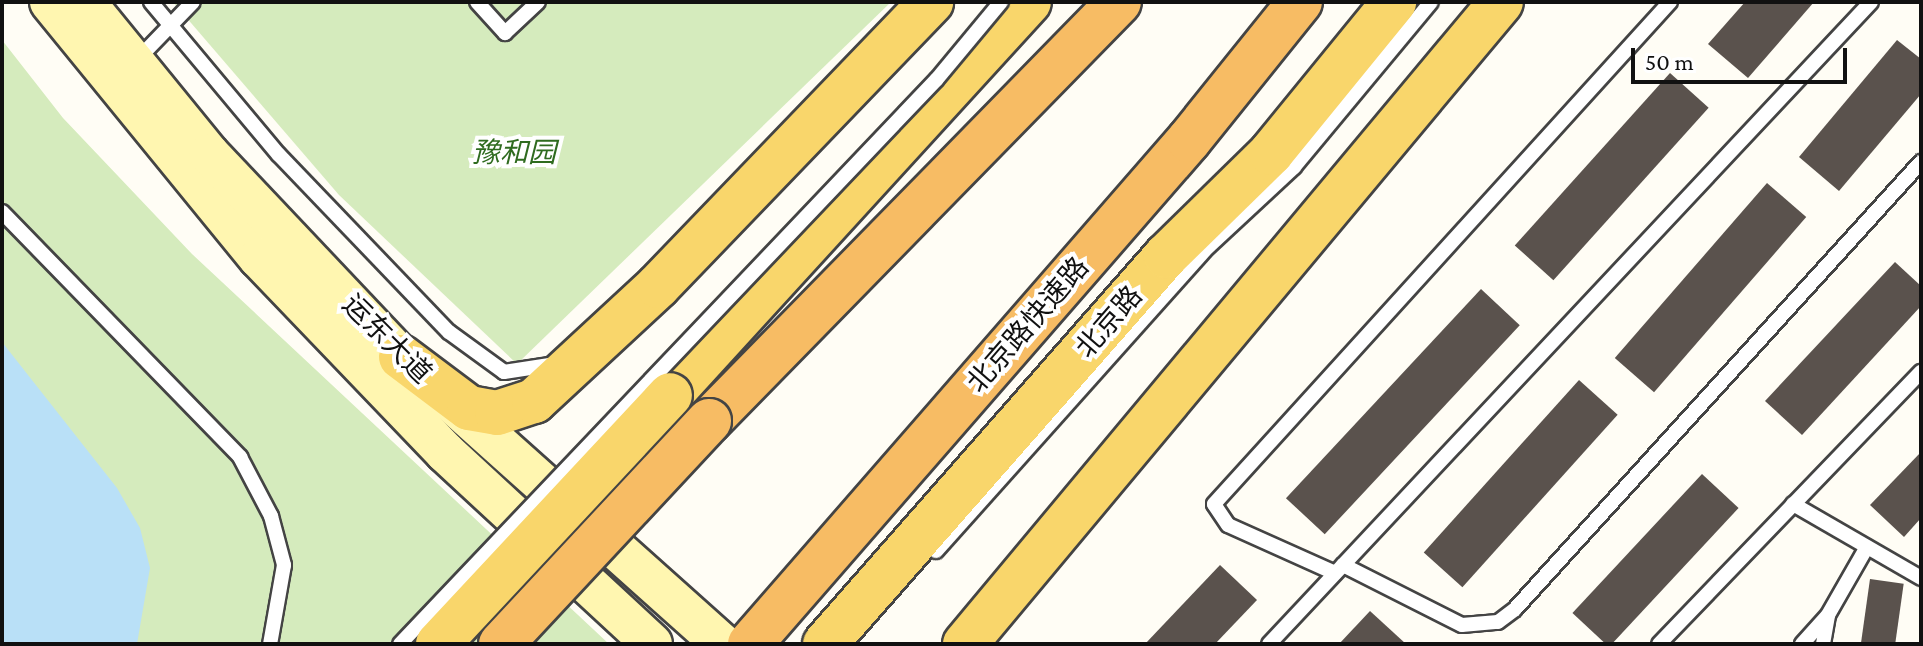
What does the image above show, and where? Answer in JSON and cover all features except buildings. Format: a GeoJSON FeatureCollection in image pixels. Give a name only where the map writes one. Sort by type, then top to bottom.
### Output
{"type":"FeatureCollection","features":[{"type":"Feature","properties":{"kind":"highway"},"geometry":{"type":"LineString","coordinates":[[1019,99],[1104,2]]}},
{"type":"Feature","properties":{"kind":"highway"},"geometry":{"type":"LineString","coordinates":[[501,644],[709,421],[1019,99],[1119,2]]}},
{"type":"Feature","properties":{"kind":"highway","name":"北京路快速路"},"geometry":{"type":"LineString","coordinates":[[750,644],[1109,232],[1300,2]]}},
{"type":"Feature","properties":{"kind":"highway"},"geometry":{"type":"LineString","coordinates":[[1109,232],[1265,86],[1335,2]]}},
{"type":"Feature","properties":{"kind":"main road","name":"运东大道"},"geometry":{"type":"LineString","coordinates":[[50,2],[259,258],[445,452],[652,644]]}},
{"type":"Feature","properties":{"kind":"main road","name":"运东大道"},"geometry":{"type":"LineString","coordinates":[[85,2],[132,65],[401,357],[722,644]]}},
{"type":"Feature","properties":{"kind":"main road"},"geometry":{"type":"LineString","coordinates":[[401,357],[469,408],[497,413],[534,401],[658,286],[931,2]]}},
{"type":"Feature","properties":{"kind":"main road"},"geometry":{"type":"LineString","coordinates":[[438,644],[1029,2]]}},
{"type":"Feature","properties":{"kind":"main road","name":"北京路"},"geometry":{"type":"LineString","coordinates":[[825,644],[1088,364],[1271,153],[1394,2]]}},
{"type":"Feature","properties":{"kind":"main road"},"geometry":{"type":"LineString","coordinates":[[965,644],[1501,2]]}},
{"type":"Feature","properties":{"kind":"lane"},"geometry":{"type":"LineString","coordinates":[[151,2],[279,155],[449,332],[504,372],[528,374],[556,362],[622,299],[910,2]]}},
{"type":"Feature","properties":{"kind":"lane"},"geometry":{"type":"LineString","coordinates":[[132,65],[193,2]]}},
{"type":"Feature","properties":{"kind":"lane"},"geometry":{"type":"LineString","coordinates":[[477,2],[505,33],[538,2]]}},
{"type":"Feature","properties":{"kind":"lane"},"geometry":{"type":"LineString","coordinates":[[400,644],[937,79],[1001,2]]}},
{"type":"Feature","properties":{"kind":"lane"},"geometry":{"type":"LineString","coordinates":[[927,561],[1088,364],[1294,167],[1431,2]]}},
{"type":"Feature","properties":{"kind":"lane"},"geometry":{"type":"LineString","coordinates":[[1670,2],[1214,504],[1228,525],[1339,569],[1462,625],[1498,622],[1515,609],[1921,162]]}},
{"type":"Feature","properties":{"kind":"lane"},"geometry":{"type":"LineString","coordinates":[[1269,644],[1871,2]]}},
{"type":"Feature","properties":{"kind":"lane"},"geometry":{"type":"LineString","coordinates":[[2,212],[240,457],[271,516],[284,565],[270,644]]}},
{"type":"Feature","properties":{"kind":"lane"},"geometry":{"type":"LineString","coordinates":[[1659,644],[1921,372]]}},
{"type":"Feature","properties":{"kind":"lane"},"geometry":{"type":"LineString","coordinates":[[1793,504],[1921,578]]}},
{"type":"Feature","properties":{"kind":"lane"},"geometry":{"type":"LineString","coordinates":[[1802,644],[1828,615],[1867,547]]}},
{"type":"Feature","properties":{"kind":"lane"},"geometry":{"type":"LineString","coordinates":[[1823,644],[1828,615]]}},
{"type":"Feature","properties":{"kind":"green space","name":"豫和园"},"geometry":{"type":"Polygon","coordinates":[[[173,2],[891,2],[517,364],[339,195],[173,2]]]}},
{"type":"Feature","properties":{"kind":"green space"},"geometry":{"type":"Polygon","coordinates":[[[2,40],[63,118],[192,254],[609,644],[2,644],[2,40]]]}},
{"type":"Feature","properties":{"kind":"water"},"geometry":{"type":"Polygon","coordinates":[[[2,342],[117,488],[140,528],[150,568],[137,644],[2,644],[2,342]]]}}]}
